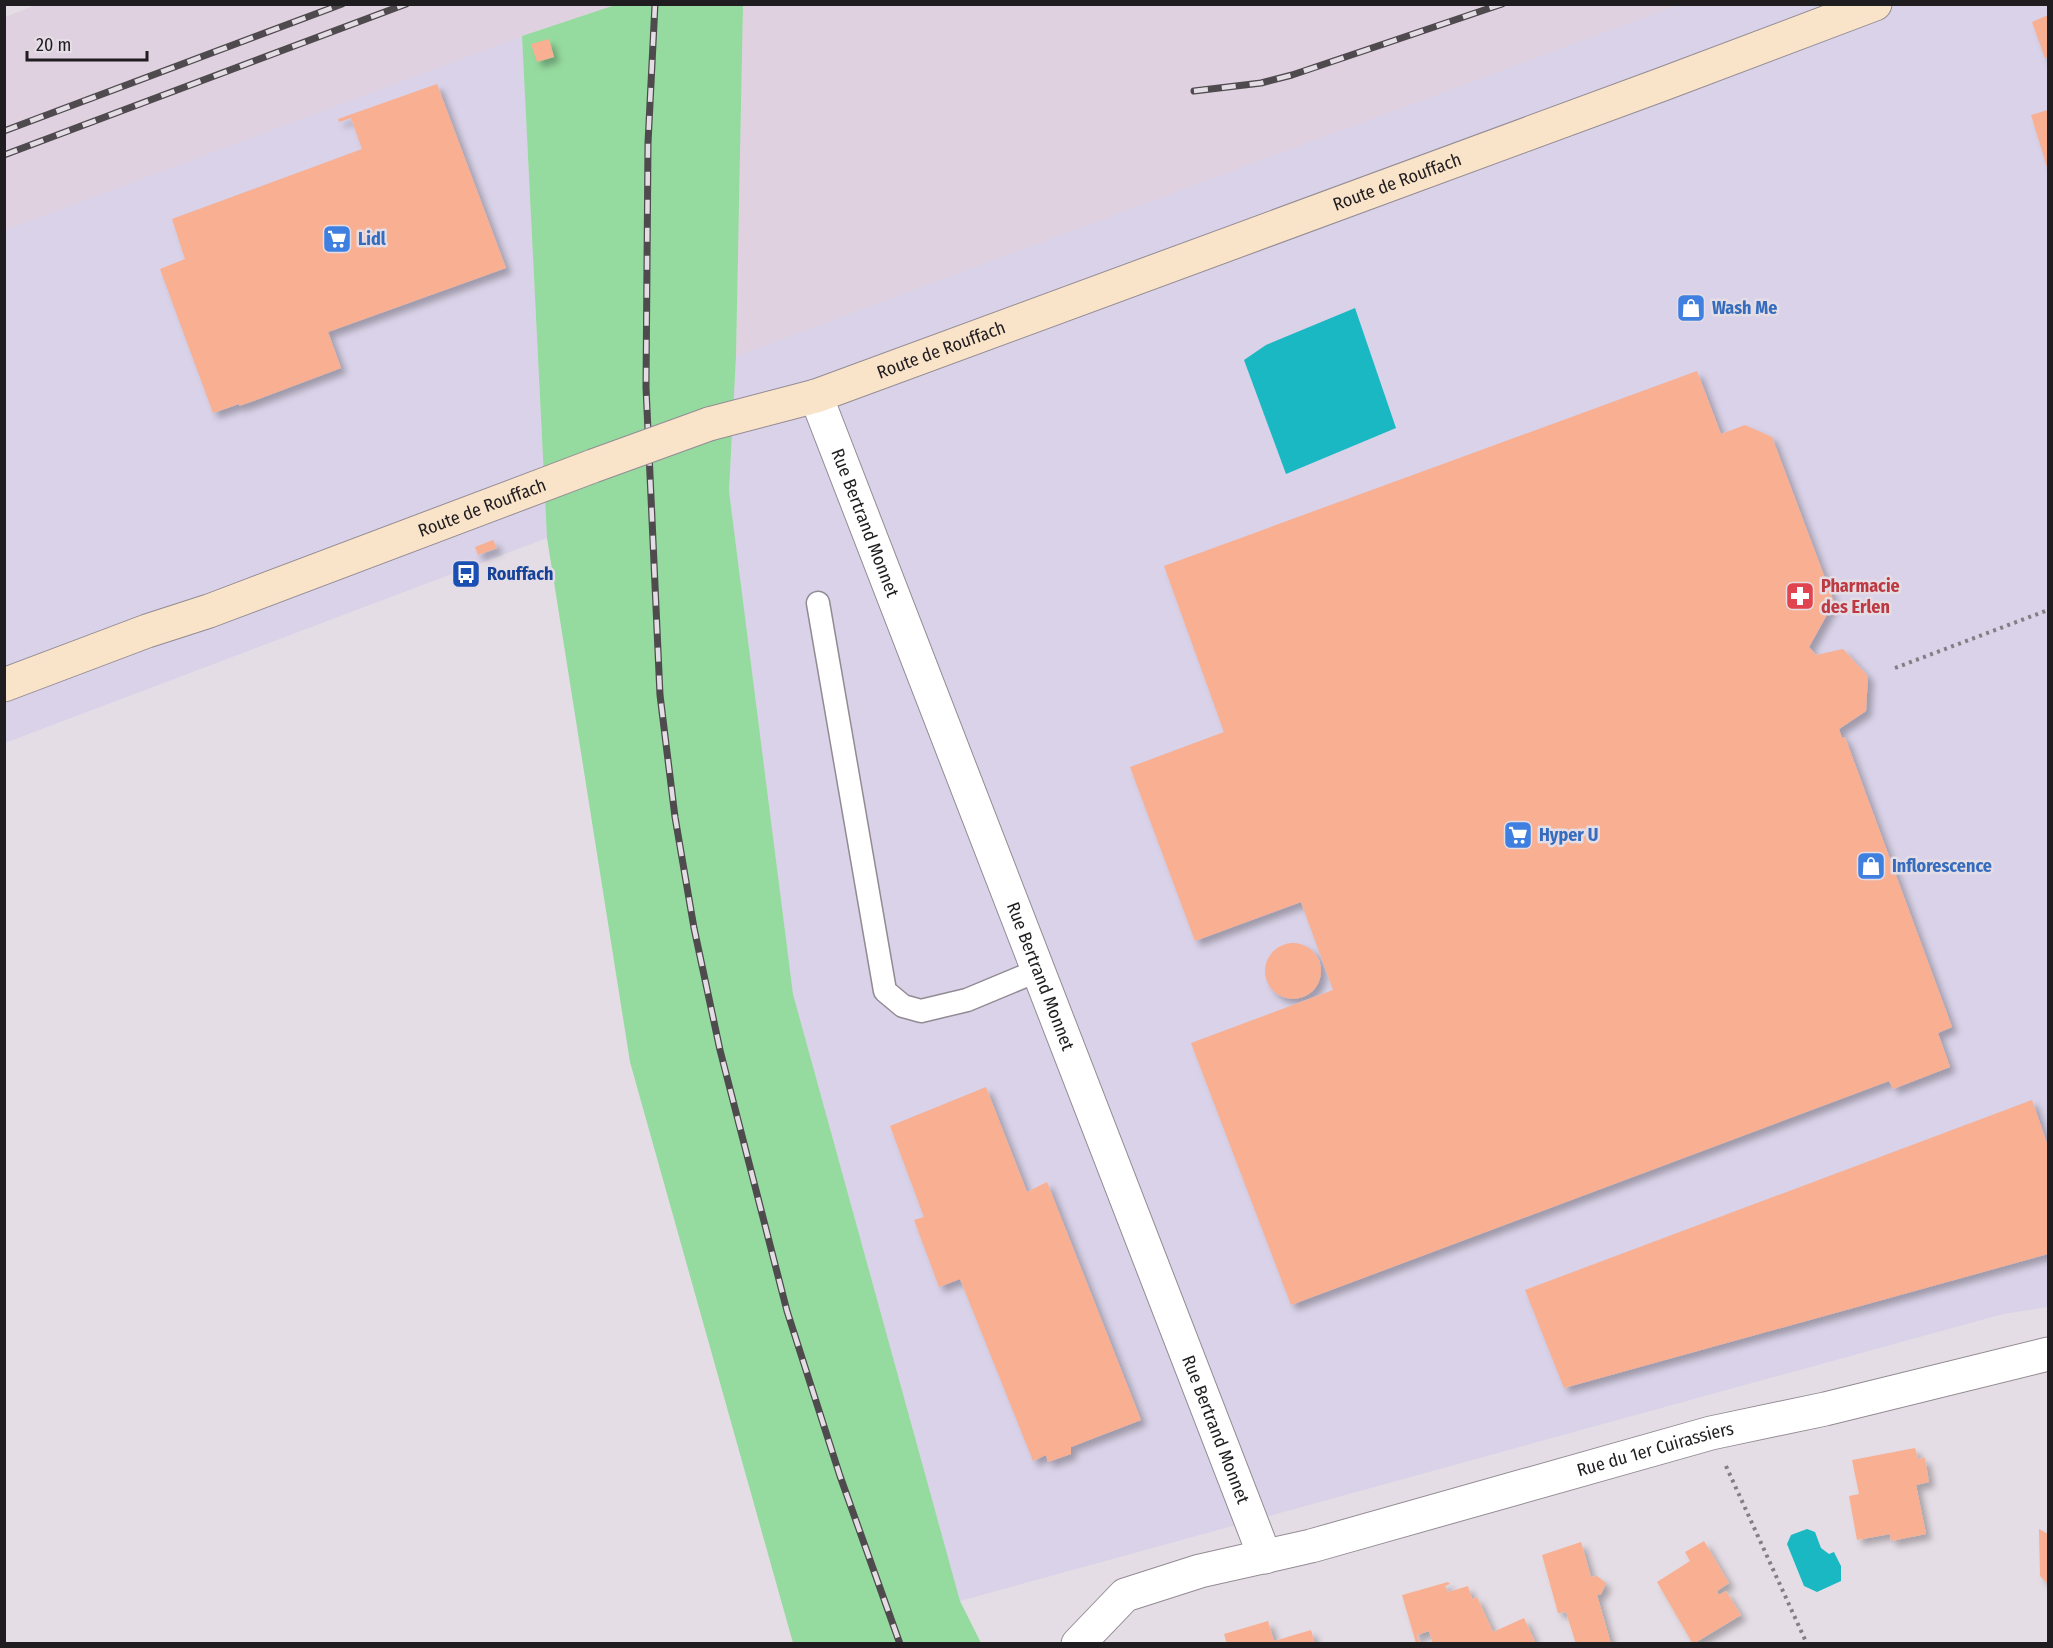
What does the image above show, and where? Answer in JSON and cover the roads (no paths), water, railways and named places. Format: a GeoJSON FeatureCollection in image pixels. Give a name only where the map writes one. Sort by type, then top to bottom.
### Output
{"type":"FeatureCollection","features":[{"type":"Feature","properties":{"kind":"main road","name":"Route de Rouffach"},"geometry":{"type":"LineString","coordinates":[[4,685],[220,607],[709,424],[816,396],[1652,89],[1875,4]]}},
{"type":"Feature","properties":{"kind":"street","name":"Rue Bertrand Monnet"},"geometry":{"type":"LineString","coordinates":[[816,396],[1265,1557]]}},
{"type":"Feature","properties":{"kind":"street","name":"Rue du 1er Cuirassiers"},"geometry":{"type":"LineString","coordinates":[[1078,1644],[1125,1595],[1200,1572],[1311,1546],[1711,1433],[1825,1409],[2049,1354]]}},
{"type":"Feature","properties":{"kind":"lane"},"geometry":{"type":"LineString","coordinates":[[818,603],[885,990],[903,1006],[921,1011],[967,1000],[1039,970]]}},
{"type":"Feature","properties":{"kind":"water"},"geometry":{"type":"Polygon","coordinates":[[[1355,308],[1396,428],[1286,474],[1244,360],[1266,345],[1355,308]]]}},
{"type":"Feature","properties":{"kind":"water"},"geometry":{"type":"Polygon","coordinates":[[[1807,1529],[1815,1532],[1821,1548],[1829,1554],[1834,1552],[1841,1566],[1841,1581],[1817,1592],[1804,1586],[1787,1544],[1791,1535],[1807,1529]]]}},
{"type":"Feature","properties":{"kind":"railway"},"geometry":{"type":"LineString","coordinates":[[4,131],[342,4]]}},
{"type":"Feature","properties":{"kind":"railway"},"geometry":{"type":"LineString","coordinates":[[4,155],[406,4]]}},
{"type":"Feature","properties":{"kind":"railway"},"geometry":{"type":"LineString","coordinates":[[655,4],[648,143],[646,387],[660,695],[675,817],[694,928],[720,1050],[787,1311],[840,1476],[900,1644]]}},
{"type":"Feature","properties":{"kind":"railway"},"geometry":{"type":"LineString","coordinates":[[1194,91],[1261,83],[1292,75],[1502,4]]}},
{"type":"Feature","properties":{"kind":"place","name":"Lidl"},"geometry":{"type":"Point","coordinates":[337,239]}},
{"type":"Feature","properties":{"kind":"place","name":"Wash Me"},"geometry":{"type":"Point","coordinates":[1691,308]}},
{"type":"Feature","properties":{"kind":"place","name":"Rouffach"},"geometry":{"type":"Point","coordinates":[466,574]}},
{"type":"Feature","properties":{"kind":"place","name":"Pharmacie des Erlen"},"geometry":{"type":"Point","coordinates":[1800,596]}},
{"type":"Feature","properties":{"kind":"place","name":"Hyper U"},"geometry":{"type":"Point","coordinates":[1518,835]}},
{"type":"Feature","properties":{"kind":"place","name":"Inflorescence"},"geometry":{"type":"Point","coordinates":[1871,866]}}]}
